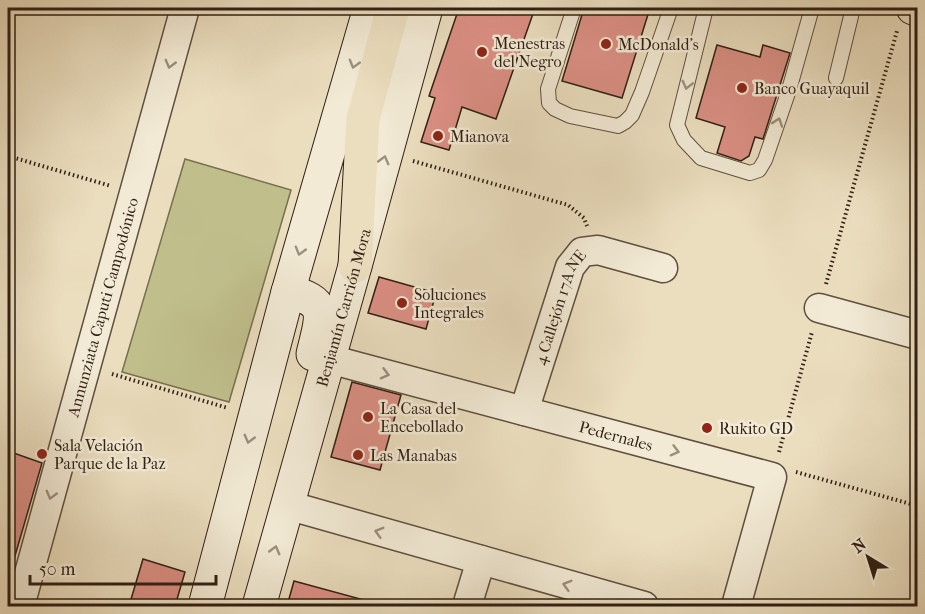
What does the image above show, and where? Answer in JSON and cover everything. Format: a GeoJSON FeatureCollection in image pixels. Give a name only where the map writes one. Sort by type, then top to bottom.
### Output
{"type":"FeatureCollection","features":[{"type":"Feature","properties":{"kind":"main road"},"geometry":{"type":"LineString","coordinates":[[205,606],[288,292],[370,8]]}},
{"type":"Feature","properties":{"kind":"main road"},"geometry":{"type":"LineString","coordinates":[[355,267],[363,119],[393,8]]}},
{"type":"Feature","properties":{"kind":"main road","name":"Benjamín Carrión Mora"},"geometry":{"type":"LineString","coordinates":[[259,606],[426,8]]}},
{"type":"Feature","properties":{"kind":"main road"},"geometry":{"type":"LineString","coordinates":[[288,292],[309,298],[321,312],[321,321],[297,419],[303,449]]}},
{"type":"Feature","properties":{"kind":"street","name":"Annunziata Caputi Campodónico"},"geometry":{"type":"LineString","coordinates":[[16,603],[86,367],[185,8]]}},
{"type":"Feature","properties":{"kind":"street","name":"4 Callejón 17A NE"},"geometry":{"type":"LineString","coordinates":[[524,411],[570,267],[582,252],[598,250],[663,268]]}},
{"type":"Feature","properties":{"kind":"street"},"geometry":{"type":"LineString","coordinates":[[819,308],[918,335]]}},
{"type":"Feature","properties":{"kind":"street","name":"Pedernales"},"geometry":{"type":"LineString","coordinates":[[329,359],[524,411],[774,471]]}},
{"type":"Feature","properties":{"kind":"street"},"geometry":{"type":"LineString","coordinates":[[736,606],[774,471]]}},
{"type":"Feature","properties":{"kind":"street"},"geometry":{"type":"LineString","coordinates":[[287,506],[644,606]]}},
{"type":"Feature","properties":{"kind":"street"},"geometry":{"type":"LineString","coordinates":[[467,606],[481,560]]}},
{"type":"Feature","properties":{"kind":"lane"},"geometry":{"type":"LineString","coordinates":[[574,8],[548,89],[549,103],[555,109],[570,116],[618,126],[632,115],[636,107],[670,8]]}},
{"type":"Feature","properties":{"kind":"lane"},"geometry":{"type":"LineString","coordinates":[[706,8],[677,125],[684,140],[701,158],[750,173],[759,170],[765,160],[789,90],[812,8]]}},
{"type":"Feature","properties":{"kind":"lane"},"geometry":{"type":"LineString","coordinates":[[836,78],[853,8]]}},
{"type":"Feature","properties":{"kind":"path"},"geometry":{"type":"LineString","coordinates":[[909,15],[819,308],[774,471],[918,506]]}},
{"type":"Feature","properties":{"kind":"path"},"geometry":{"type":"LineString","coordinates":[[386,153],[568,204],[584,218],[598,250]]}},
{"type":"Feature","properties":{"kind":"path"},"geometry":{"type":"LineString","coordinates":[[8,156],[134,193]]}},
{"type":"Feature","properties":{"kind":"path"},"geometry":{"type":"LineString","coordinates":[[86,367],[255,416]]}},
{"type":"Feature","properties":{"kind":"shaded area"},"geometry":{"type":"Polygon","coordinates":[[[185,159],[291,190],[229,402],[122,372],[185,159]]]}},
{"type":"Feature","properties":{"kind":"building","name":"Menestras del Negro"},"geometry":{"type":"Polygon","coordinates":[[[459,8],[535,8],[496,119],[462,107],[449,150],[421,142],[435,98],[429,96],[459,8]]]}},
{"type":"Feature","properties":{"kind":"building","name":"McDonald's"},"geometry":{"type":"Polygon","coordinates":[[[584,8],[650,8],[622,98],[562,81],[584,8]]]}},
{"type":"Feature","properties":{"kind":"building","name":"Banco Guayaquil"},"geometry":{"type":"Polygon","coordinates":[[[717,45],[760,57],[763,45],[790,53],[763,139],[755,137],[749,156],[741,161],[717,153],[725,127],[696,118],[717,45]]]}},
{"type":"Feature","properties":{"kind":"building","name":"Soluciones Integrales"},"geometry":{"type":"Polygon","coordinates":[[[379,277],[436,293],[426,329],[368,313],[379,277]]]}},
{"type":"Feature","properties":{"kind":"building","name":"La Casa del Encebollado"},"geometry":{"type":"Polygon","coordinates":[[[352,382],[401,395],[380,470],[331,457],[352,382]]]}},
{"type":"Feature","properties":{"kind":"building"},"geometry":{"type":"Polygon","coordinates":[[[8,451],[42,463],[12,566],[8,565],[8,451]]]}},
{"type":"Feature","properties":{"kind":"building"},"geometry":{"type":"Polygon","coordinates":[[[143,559],[185,572],[175,606],[129,606],[143,559]]]}},
{"type":"Feature","properties":{"kind":"building"},"geometry":{"type":"Polygon","coordinates":[[[294,581],[364,600],[363,606],[287,606],[294,581]]]}},
{"type":"Feature","properties":{"kind":"place","name":"McDonald's"},"geometry":{"type":"Point","coordinates":[606,44]}},
{"type":"Feature","properties":{"kind":"place","name":"Menestras del Negro"},"geometry":{"type":"Point","coordinates":[482,52]}},
{"type":"Feature","properties":{"kind":"place","name":"Banco Guayaquil"},"geometry":{"type":"Point","coordinates":[742,88]}},
{"type":"Feature","properties":{"kind":"place","name":"Mianova"},"geometry":{"type":"Point","coordinates":[438,136]}},
{"type":"Feature","properties":{"kind":"place","name":"Soluciones Integrales"},"geometry":{"type":"Point","coordinates":[402,303]}},
{"type":"Feature","properties":{"kind":"place","name":"La Casa del Encebollado"},"geometry":{"type":"Point","coordinates":[368,417]}},
{"type":"Feature","properties":{"kind":"place","name":"Rukito GD"},"geometry":{"type":"Point","coordinates":[707,428]}},
{"type":"Feature","properties":{"kind":"place","name":"Sala Velación Parque de la Paz"},"geometry":{"type":"Point","coordinates":[42,454]}},
{"type":"Feature","properties":{"kind":"place","name":"Las Manabas"},"geometry":{"type":"Point","coordinates":[358,455]}}]}
